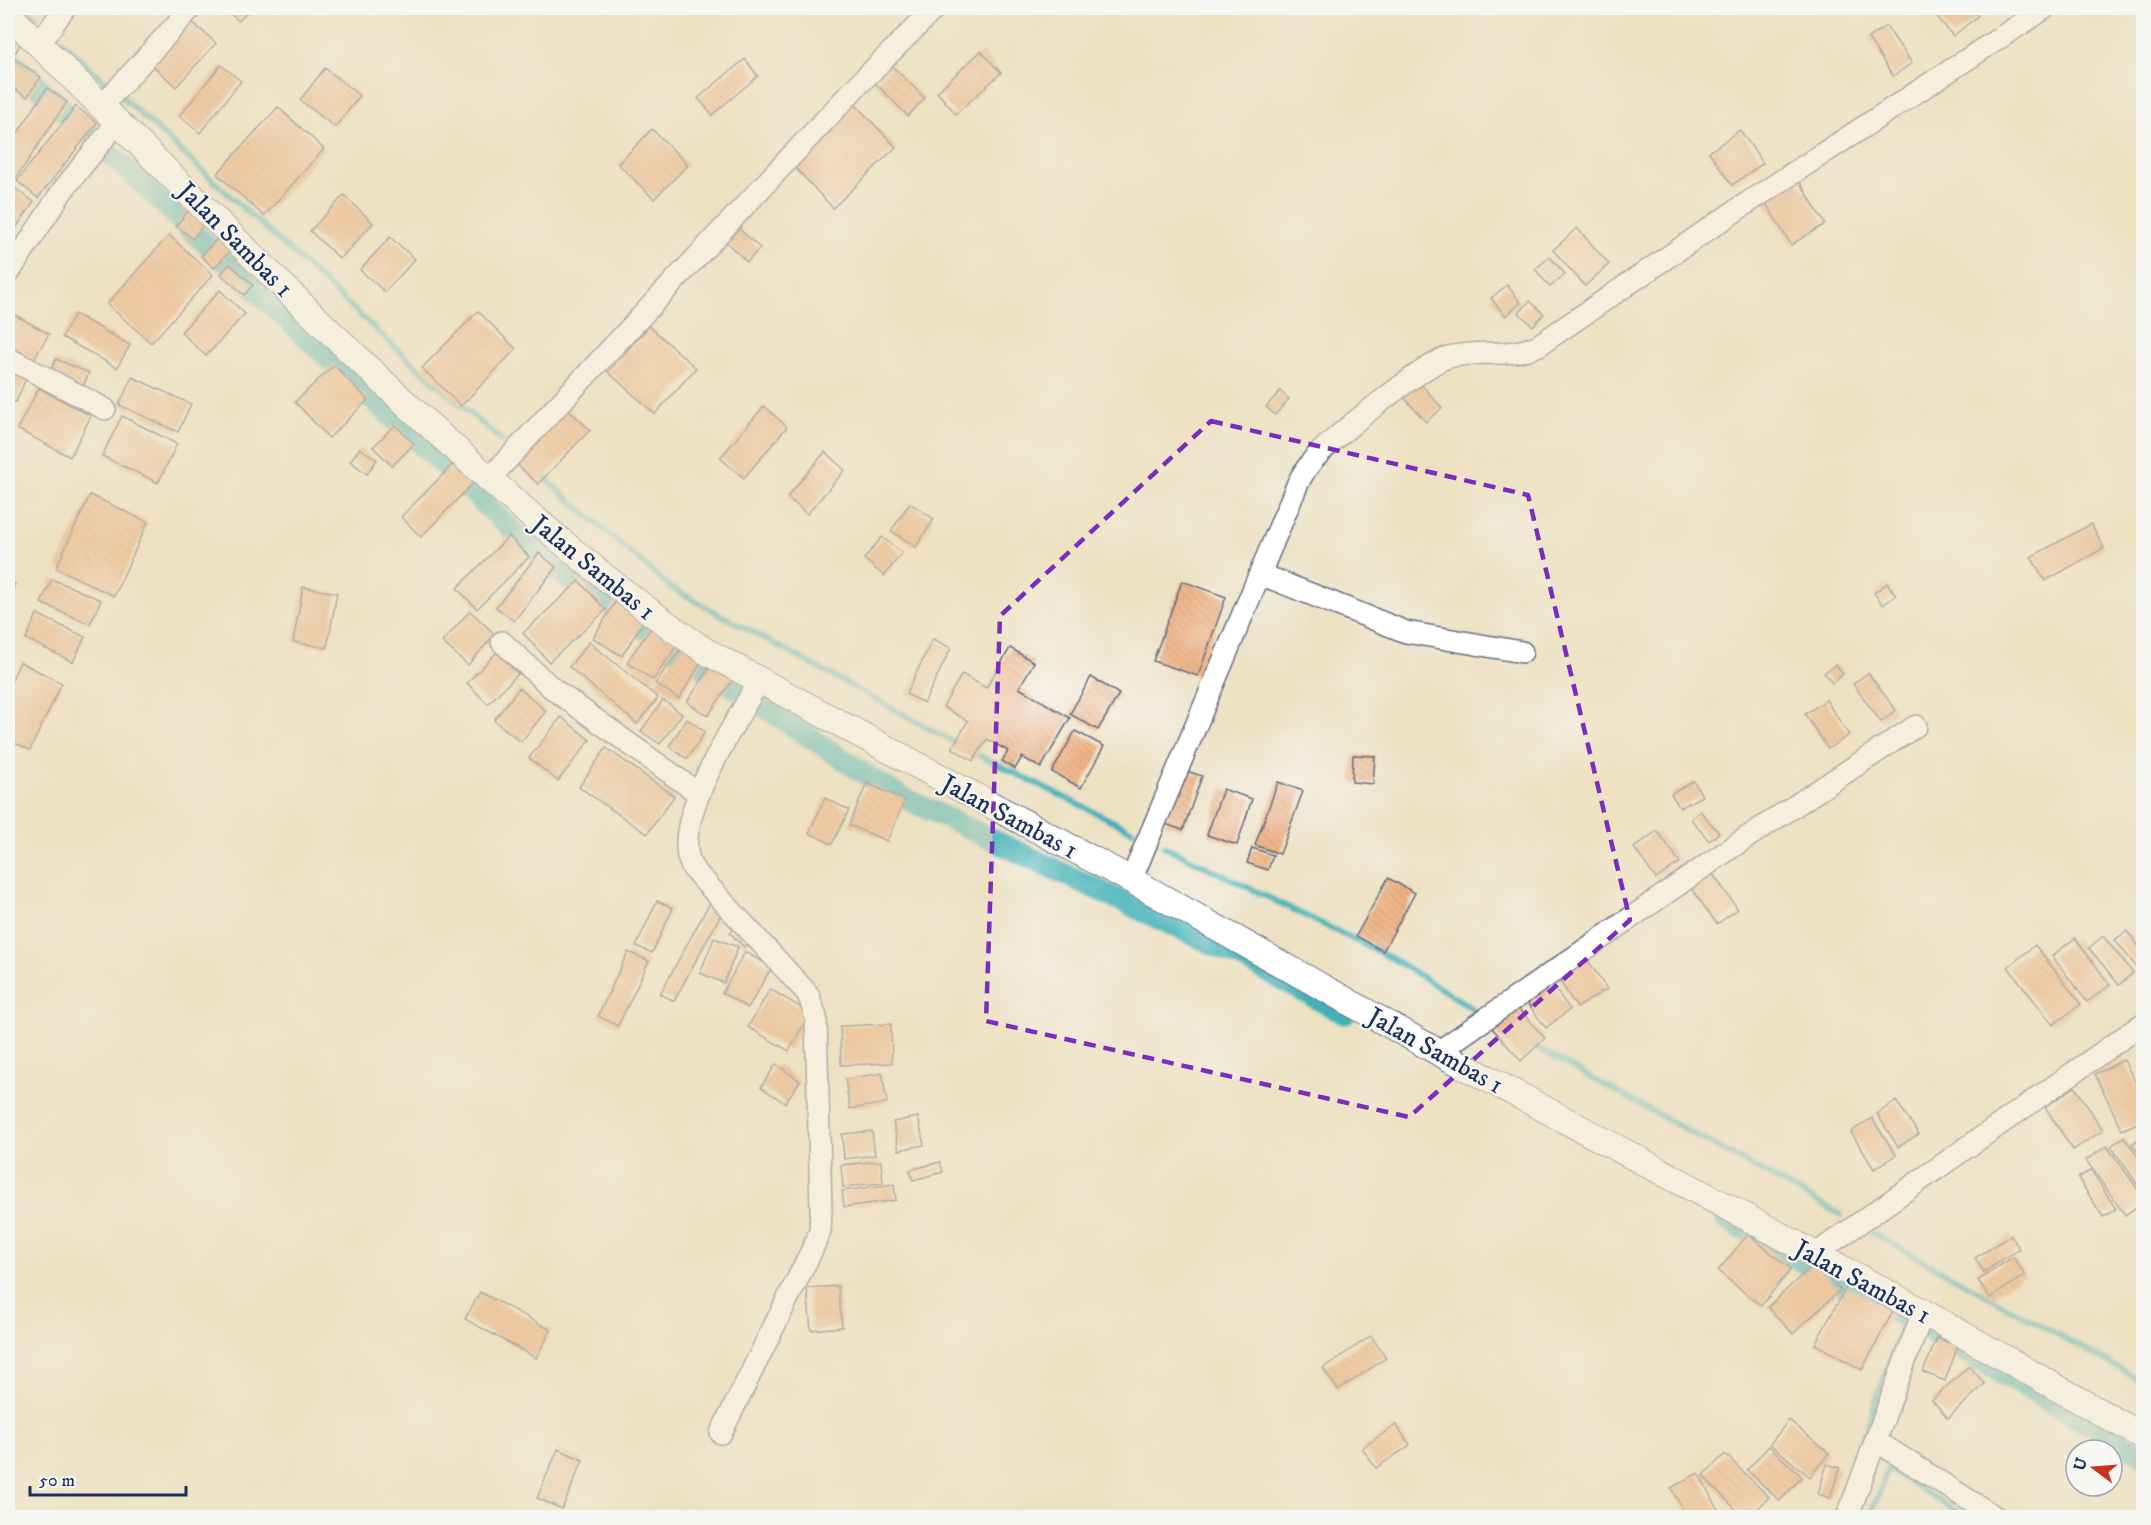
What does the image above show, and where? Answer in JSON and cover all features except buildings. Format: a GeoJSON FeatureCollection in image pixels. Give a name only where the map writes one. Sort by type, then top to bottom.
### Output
{"type":"FeatureCollection","features":[{"type":"Feature","properties":{"kind":"street"},"geometry":{"type":"LineString","coordinates":[[39,44],[64,8]]}},
{"type":"Feature","properties":{"kind":"street"},"geometry":{"type":"LineString","coordinates":[[8,274],[63,190],[108,111],[146,57],[191,8]]}},
{"type":"Feature","properties":{"kind":"street"},"geometry":{"type":"LineString","coordinates":[[489,479],[847,97],[935,8]]}},
{"type":"Feature","properties":{"kind":"street"},"geometry":{"type":"LineString","coordinates":[[1131,880],[1298,483],[1314,459],[1412,377],[1445,358],[1508,355],[1524,352],[1539,345],[1738,209],[2044,9]]}},
{"type":"Feature","properties":{"kind":"street","name":"Jalan Sambas 1"},"geometry":{"type":"LineString","coordinates":[[8,14],[362,364],[535,520],[657,619],[758,682],[1131,880],[1438,1052],[1923,1312],[2144,1437]]}},
{"type":"Feature","properties":{"kind":"street"},"geometry":{"type":"LineString","coordinates":[[8,358],[105,409]]}},
{"type":"Feature","properties":{"kind":"street"},"geometry":{"type":"LineString","coordinates":[[1260,574],[1406,632],[1522,652]]}},
{"type":"Feature","properties":{"kind":"street"},"geometry":{"type":"LineString","coordinates":[[502,642],[553,689],[698,793]]}},
{"type":"Feature","properties":{"kind":"street"},"geometry":{"type":"LineString","coordinates":[[721,1433],[820,1231],[816,1017],[808,994],[687,860],[685,837],[698,793],[758,682]]}},
{"type":"Feature","properties":{"kind":"street"},"geometry":{"type":"LineString","coordinates":[[1438,1052],[1731,848],[1916,726]]}},
{"type":"Feature","properties":{"kind":"street"},"geometry":{"type":"LineString","coordinates":[[1814,1255],[2144,1023]]}},
{"type":"Feature","properties":{"kind":"street"},"geometry":{"type":"LineString","coordinates":[[1847,1518],[1923,1312]]}},
{"type":"Feature","properties":{"kind":"street"},"geometry":{"type":"LineString","coordinates":[[1876,1441],[1997,1518]]}},
{"type":"Feature","properties":{"kind":"highlighted area"},"geometry":{"type":"Polygon","coordinates":[[[1211,421],[1528,495],[1630,920],[1409,1117],[986,1021],[1000,616],[1211,421]]]}},
{"type":"Feature","properties":{"kind":"waterway"},"geometry":{"type":"LineString","coordinates":[[25,8],[36,18]]}},
{"type":"Feature","properties":{"kind":"waterway"},"geometry":{"type":"LineString","coordinates":[[61,41],[409,360],[501,440]]}},
{"type":"Feature","properties":{"kind":"waterway"},"geometry":{"type":"LineString","coordinates":[[8,58],[87,133]]}},
{"type":"Feature","properties":{"kind":"waterway"},"geometry":{"type":"LineString","coordinates":[[112,156],[553,568],[735,688]]}},
{"type":"Feature","properties":{"kind":"waterway"},"geometry":{"type":"LineString","coordinates":[[539,473],[670,587],[961,746]]}},
{"type":"Feature","properties":{"kind":"waterway"},"geometry":{"type":"LineString","coordinates":[[764,707],[894,793],[1242,958],[1345,1014]]}},
{"type":"Feature","properties":{"kind":"waterway"},"geometry":{"type":"LineString","coordinates":[[970,751],[1133,831]]}},
{"type":"Feature","properties":{"kind":"waterway"},"geometry":{"type":"LineString","coordinates":[[1164,846],[1393,959],[1472,1008]]}},
{"type":"Feature","properties":{"kind":"waterway"},"geometry":{"type":"LineString","coordinates":[[1528,1043],[1841,1215]]}},
{"type":"Feature","properties":{"kind":"waterway"},"geometry":{"type":"LineString","coordinates":[[1725,1220],[1907,1319]]}},
{"type":"Feature","properties":{"kind":"waterway"},"geometry":{"type":"LineString","coordinates":[[1873,1233],[2144,1382]]}},
{"type":"Feature","properties":{"kind":"waterway"},"geometry":{"type":"LineString","coordinates":[[1835,1518],[1905,1318]]}},
{"type":"Feature","properties":{"kind":"waterway"},"geometry":{"type":"LineString","coordinates":[[1933,1334],[2144,1456]]}},
{"type":"Feature","properties":{"kind":"waterway"},"geometry":{"type":"LineString","coordinates":[[1870,1518],[1888,1469],[1967,1518]]}}]}
